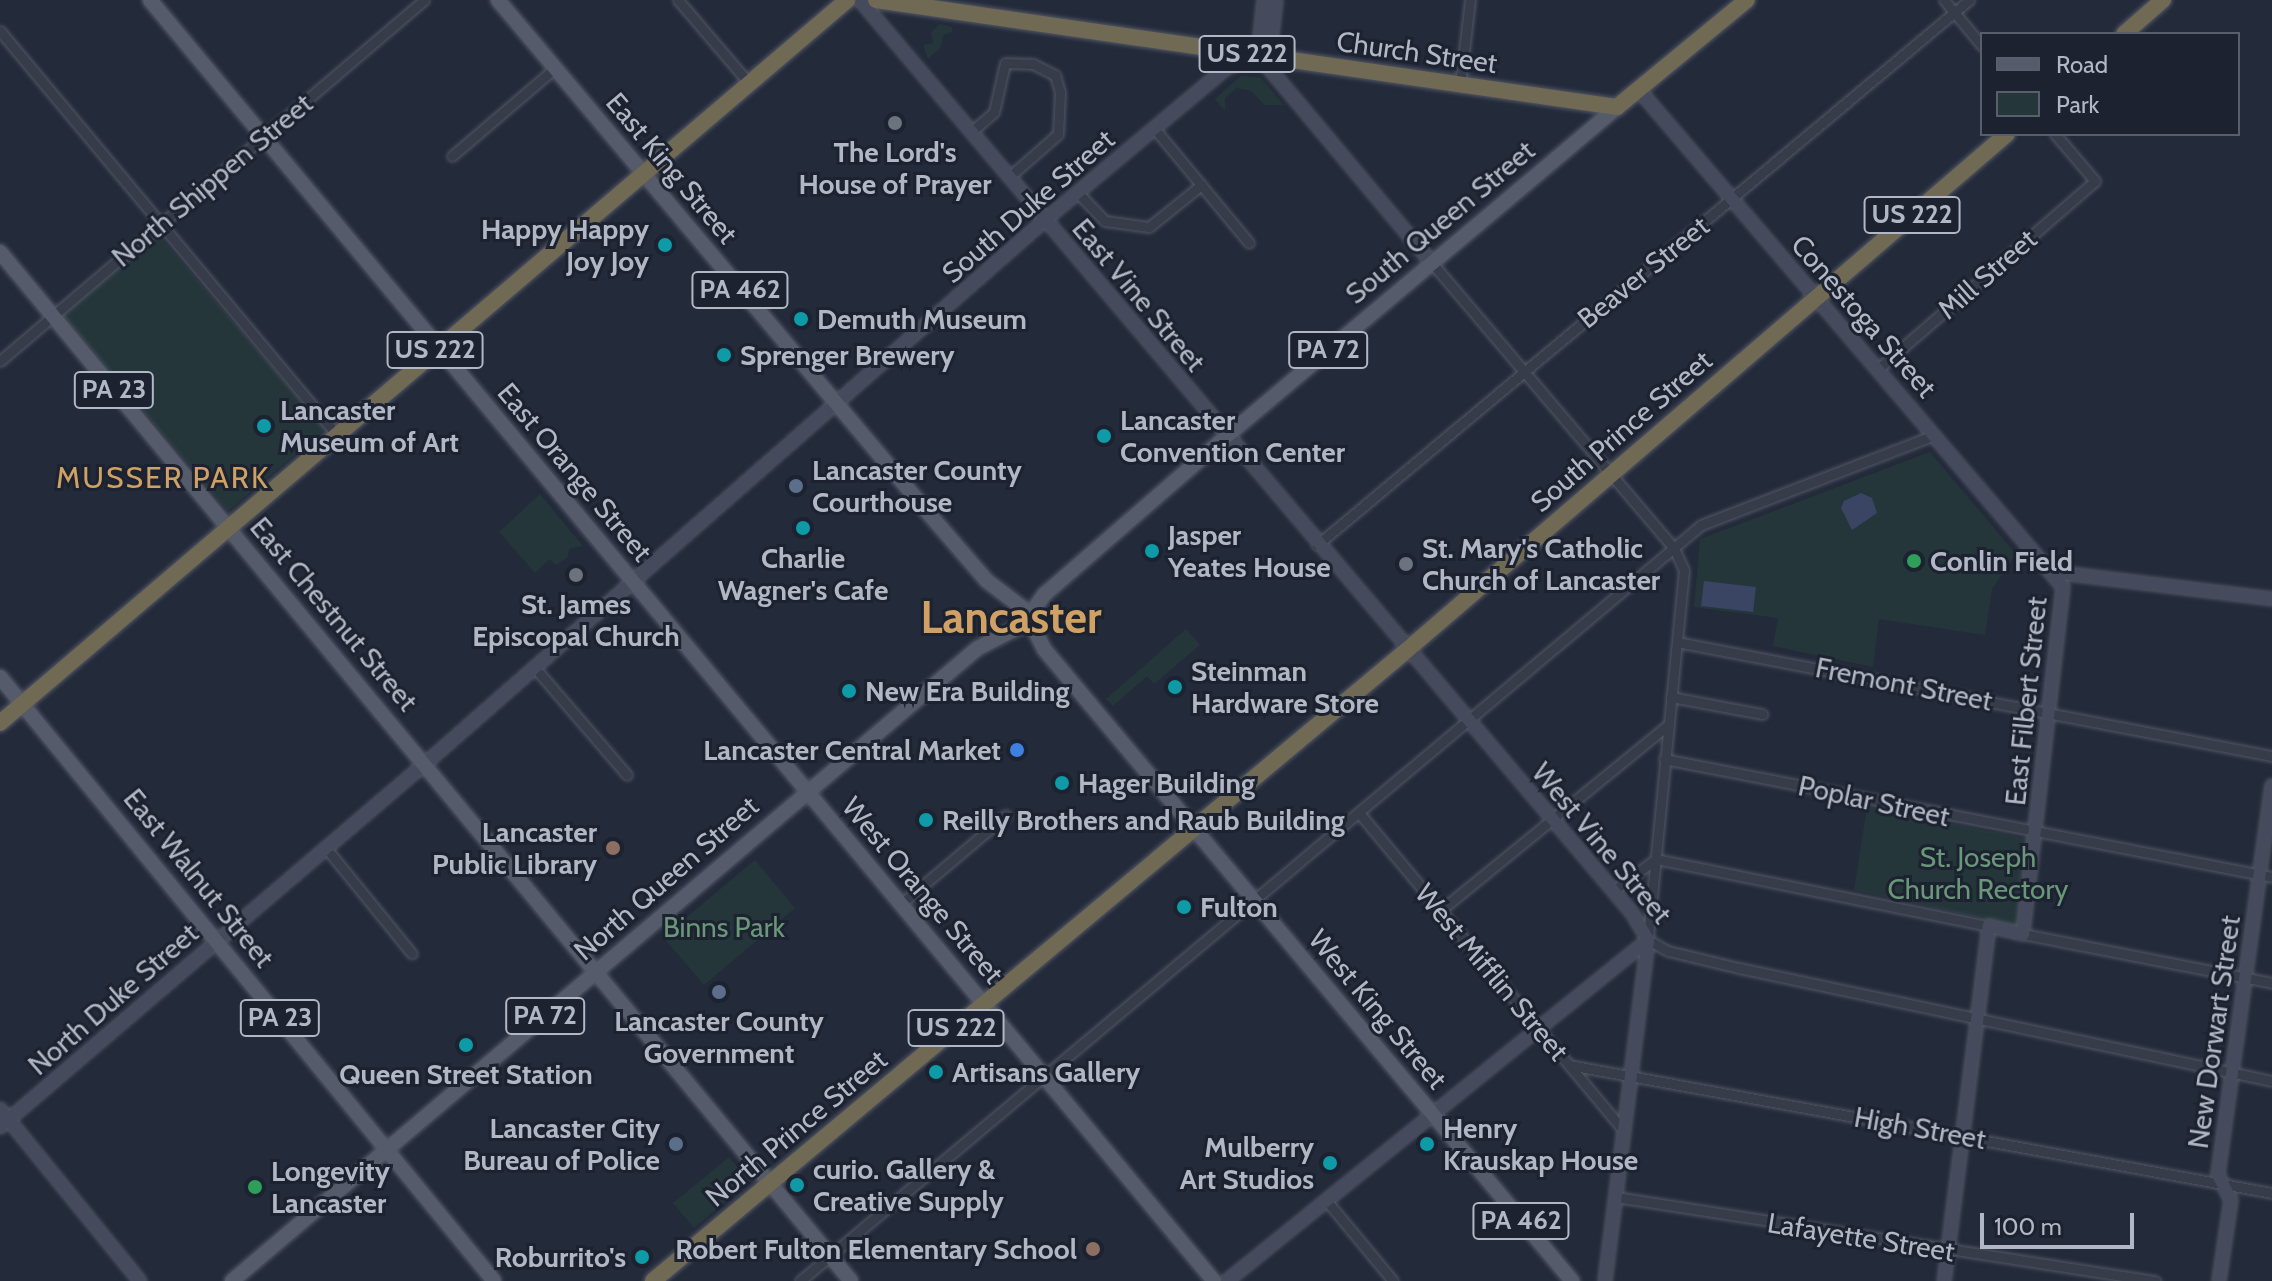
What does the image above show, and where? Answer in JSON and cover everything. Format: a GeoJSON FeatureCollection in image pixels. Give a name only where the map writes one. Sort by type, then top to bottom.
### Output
{"type":"FeatureCollection","features":[{"type":"Feature","properties":{"kind":"highway","name":"US 222"},"geometry":{"type":"LineString","coordinates":[[0,723],[847,0]]}},
{"type":"Feature","properties":{"kind":"highway","name":"Church Street"},"geometry":{"type":"LineString","coordinates":[[876,0],[1617,107]]}},
{"type":"Feature","properties":{"kind":"highway","name":"South Queen Street"},"geometry":{"type":"LineString","coordinates":[[1617,107],[1744,0]]}},
{"type":"Feature","properties":{"kind":"highway"},"geometry":{"type":"LineString","coordinates":[[2126,32],[2163,0]]}},
{"type":"Feature","properties":{"kind":"highway","name":"South Prince Street"},"geometry":{"type":"LineString","coordinates":[[1194,830],[2005,136]]}},
{"type":"Feature","properties":{"kind":"highway","name":"North Prince Street"},"geometry":{"type":"LineString","coordinates":[[653,1281],[1194,830]]}},
{"type":"Feature","properties":{"kind":"main road","name":"East Orange Street"},"geometry":{"type":"LineString","coordinates":[[150,0],[807,793]]}},
{"type":"Feature","properties":{"kind":"main road","name":"East King Street"},"geometry":{"type":"LineString","coordinates":[[498,0],[982,575],[1030,617]]}},
{"type":"Feature","properties":{"kind":"main road","name":"South Queen Street"},"geometry":{"type":"LineString","coordinates":[[1030,617],[1045,594],[1617,107]]}},
{"type":"Feature","properties":{"kind":"main road","name":"East Chestnut Street"},"geometry":{"type":"LineString","coordinates":[[0,252],[596,972]]}},
{"type":"Feature","properties":{"kind":"main road","name":"North Queen Street"},"geometry":{"type":"LineString","coordinates":[[232,1281],[978,648],[1030,617]]}},
{"type":"Feature","properties":{"kind":"main road","name":"West King Street"},"geometry":{"type":"LineString","coordinates":[[1030,617],[1044,649],[1572,1281]]}},
{"type":"Feature","properties":{"kind":"main road","name":"East Walnut Street"},"geometry":{"type":"LineString","coordinates":[[0,677],[387,1150]]}},
{"type":"Feature","properties":{"kind":"main road","name":"West Orange Street"},"geometry":{"type":"LineString","coordinates":[[807,793],[902,903],[1214,1281]]}},
{"type":"Feature","properties":{"kind":"main road","name":"PA 23"},"geometry":{"type":"LineString","coordinates":[[596,972],[851,1281]]}},
{"type":"Feature","properties":{"kind":"main road","name":"PA 23"},"geometry":{"type":"LineString","coordinates":[[387,1150],[494,1281]]}},
{"type":"Feature","properties":{"kind":"street","name":"North Shippen Street"},"geometry":{"type":"LineString","coordinates":[[0,361],[424,0]]}},
{"type":"Feature","properties":{"kind":"street"},"geometry":{"type":"LineString","coordinates":[[678,0],[749,83]]}},
{"type":"Feature","properties":{"kind":"street","name":"East Vine Street"},"geometry":{"type":"LineString","coordinates":[[860,0],[1226,438]]}},
{"type":"Feature","properties":{"kind":"street"},"geometry":{"type":"LineString","coordinates":[[1264,0],[1258,55],[1674,548],[1684,577],[1648,940],[1605,1281]]}},
{"type":"Feature","properties":{"kind":"street"},"geometry":{"type":"LineString","coordinates":[[1258,55],[1271,42],[1276,0]]}},
{"type":"Feature","properties":{"kind":"street"},"geometry":{"type":"LineString","coordinates":[[1460,85],[1470,0]]}},
{"type":"Feature","properties":{"kind":"street"},"geometry":{"type":"LineString","coordinates":[[1944,0],[1980,44]]}},
{"type":"Feature","properties":{"kind":"street","name":"Beaver Street"},"geometry":{"type":"LineString","coordinates":[[1317,545],[1969,0]]}},
{"type":"Feature","properties":{"kind":"street"},"geometry":{"type":"LineString","coordinates":[[0,31],[336,434]]}},
{"type":"Feature","properties":{"kind":"street","name":"South Duke Street"},"geometry":{"type":"LineString","coordinates":[[837,404],[1045,220],[1226,68],[1258,55]]}},
{"type":"Feature","properties":{"kind":"street"},"geometry":{"type":"LineString","coordinates":[[971,132],[994,112],[1005,63],[1033,64],[1055,75],[1060,92],[1058,134],[1009,177]]}},
{"type":"Feature","properties":{"kind":"street"},"geometry":{"type":"LineString","coordinates":[[452,156],[555,68]]}},
{"type":"Feature","properties":{"kind":"street","name":"Conestoga Street"},"geometry":{"type":"LineString","coordinates":[[1639,90],[2053,572]]}},
{"type":"Feature","properties":{"kind":"street"},"geometry":{"type":"LineString","coordinates":[[1154,128],[1249,243]]}},
{"type":"Feature","properties":{"kind":"street","name":"Mill Street"},"geometry":{"type":"LineString","coordinates":[[1879,368],[2095,181],[2057,136]]}},
{"type":"Feature","properties":{"kind":"street"},"geometry":{"type":"LineString","coordinates":[[1078,193],[1105,221],[1149,227],[1201,185]]}},
{"type":"Feature","properties":{"kind":"street","name":"North Duke Street"},"geometry":{"type":"LineString","coordinates":[[4,1123],[425,764],[837,404]]}},
{"type":"Feature","properties":{"kind":"street"},"geometry":{"type":"LineString","coordinates":[[800,1281],[1256,903],[1710,520],[1934,435]]}},
{"type":"Feature","properties":{"kind":"street","name":"West Vine Street"},"geometry":{"type":"LineString","coordinates":[[1226,438],[1613,891],[1648,940],[1710,962],[2272,1081]]}},
{"type":"Feature","properties":{"kind":"street"},"geometry":{"type":"LineString","coordinates":[[2053,572],[2272,599]]}},
{"type":"Feature","properties":{"kind":"street","name":"East Filbert Street"},"geometry":{"type":"LineString","coordinates":[[2023,934],[2063,587],[2053,572]]}},
{"type":"Feature","properties":{"kind":"street","name":"Fremont Street"},"geometry":{"type":"LineString","coordinates":[[1677,642],[2272,756]]}},
{"type":"Feature","properties":{"kind":"street"},"geometry":{"type":"LineString","coordinates":[[535,668],[627,775]]}},
{"type":"Feature","properties":{"kind":"street"},"geometry":{"type":"LineString","coordinates":[[1671,697],[1762,714]]}},
{"type":"Feature","properties":{"kind":"street"},"geometry":{"type":"LineString","coordinates":[[1441,910],[1668,725]]}},
{"type":"Feature","properties":{"kind":"street","name":"Poplar Street"},"geometry":{"type":"LineString","coordinates":[[1664,759],[2036,834],[2266,876]]}},
{"type":"Feature","properties":{"kind":"street","name":"New Dorwart Street"},"geometry":{"type":"LineString","coordinates":[[2219,1281],[2231,1200],[2218,1174],[2246,980],[2266,876],[2272,786]]}},
{"type":"Feature","properties":{"kind":"street","name":"West Mifflin Street"},"geometry":{"type":"LineString","coordinates":[[1360,814],[1623,1130]]}},
{"type":"Feature","properties":{"kind":"street"},"geometry":{"type":"LineString","coordinates":[[902,903],[1006,815]]}},
{"type":"Feature","properties":{"kind":"street"},"geometry":{"type":"LineString","coordinates":[[326,848],[412,954]]}},
{"type":"Feature","properties":{"kind":"street"},"geometry":{"type":"LineString","coordinates":[[1613,891],[1656,859],[2272,983]]}},
{"type":"Feature","properties":{"kind":"street"},"geometry":{"type":"LineString","coordinates":[[1944,1281],[1989,926]]}},
{"type":"Feature","properties":{"kind":"street"},"geometry":{"type":"LineString","coordinates":[[1227,1281],[1648,940]]}},
{"type":"Feature","properties":{"kind":"street","name":"High Street"},"geometry":{"type":"LineString","coordinates":[[1569,1065],[2272,1193]]}},
{"type":"Feature","properties":{"kind":"street"},"geometry":{"type":"LineString","coordinates":[[0,1109],[4,1123],[140,1281]]}},
{"type":"Feature","properties":{"kind":"street","name":"Lafayette Street"},"geometry":{"type":"LineString","coordinates":[[1616,1197],[2155,1281]]}},
{"type":"Feature","properties":{"kind":"street"},"geometry":{"type":"LineString","coordinates":[[1326,1200],[1393,1281]]}},
{"type":"Feature","properties":{"kind":"green space"},"geometry":{"type":"Polygon","coordinates":[[[940,24],[952,27],[952,32],[943,35],[941,47],[928,59],[923,45],[933,43],[931,32],[940,24]]]}},
{"type":"Feature","properties":{"kind":"green space"},"geometry":{"type":"Polygon","coordinates":[[[1241,76],[1261,78],[1284,105],[1265,105],[1251,91],[1237,88],[1225,98],[1225,111],[1215,99],[1241,76]]]}},
{"type":"Feature","properties":{"kind":"green space","name":"MUSSER PARK"},"geometry":{"type":"Polygon","coordinates":[[[157,233],[325,429],[228,511],[63,315],[157,233]]]}},
{"type":"Feature","properties":{"kind":"green space"},"geometry":{"type":"Polygon","coordinates":[[[1930,452],[2016,554],[1992,589],[1985,635],[1879,619],[1873,667],[1773,646],[1778,618],[1694,607],[1700,539],[1930,452]]]}},
{"type":"Feature","properties":{"kind":"green space"},"geometry":{"type":"Polygon","coordinates":[[[540,494],[583,546],[569,549],[568,557],[556,565],[550,559],[535,573],[499,532],[540,494]]]}},
{"type":"Feature","properties":{"kind":"green space"},"geometry":{"type":"Polygon","coordinates":[[[1186,629],[1200,645],[1154,684],[1147,676],[1113,706],[1106,699],[1186,629]]]}},
{"type":"Feature","properties":{"kind":"green space","name":"St. Joseph Church Rectory"},"geometry":{"type":"Polygon","coordinates":[[[1867,807],[2029,839],[2017,926],[1854,890],[1867,807]]]}},
{"type":"Feature","properties":{"kind":"green space","name":"Binns Park"},"geometry":{"type":"Polygon","coordinates":[[[755,860],[795,908],[704,985],[663,937],[755,860]]]}},
{"type":"Feature","properties":{"kind":"green space"},"geometry":{"type":"Polygon","coordinates":[[[729,1157],[750,1181],[694,1228],[673,1203],[729,1157]]]}},
{"type":"Feature","properties":{"kind":"water"},"geometry":{"type":"Polygon","coordinates":[[[1861,493],[1872,498],[1877,513],[1852,530],[1841,508],[1844,501],[1861,493]]]}},
{"type":"Feature","properties":{"kind":"water"},"geometry":{"type":"Polygon","coordinates":[[[1704,581],[1756,587],[1753,612],[1701,606],[1704,581]]]}},
{"type":"Feature","properties":{"kind":"place","name":"The Lord's House of Prayer"},"geometry":{"type":"Point","coordinates":[895,123]}},
{"type":"Feature","properties":{"kind":"place","name":"Happy Happy Joy Joy"},"geometry":{"type":"Point","coordinates":[665,245]}},
{"type":"Feature","properties":{"kind":"place","name":"Demuth Museum"},"geometry":{"type":"Point","coordinates":[801,319]}},
{"type":"Feature","properties":{"kind":"place","name":"Sprenger Brewery"},"geometry":{"type":"Point","coordinates":[724,355]}},
{"type":"Feature","properties":{"kind":"place","name":"Lancaster Museum of Art"},"geometry":{"type":"Point","coordinates":[264,426]}},
{"type":"Feature","properties":{"kind":"place","name":"Lancaster Convention Center"},"geometry":{"type":"Point","coordinates":[1104,436]}},
{"type":"Feature","properties":{"kind":"place","name":"Lancaster County Courthouse"},"geometry":{"type":"Point","coordinates":[796,486]}},
{"type":"Feature","properties":{"kind":"place","name":"Charlie Wagner's Cafe"},"geometry":{"type":"Point","coordinates":[803,528]}},
{"type":"Feature","properties":{"kind":"place","name":"Jasper Yeates House"},"geometry":{"type":"Point","coordinates":[1152,551]}},
{"type":"Feature","properties":{"kind":"place","name":"Conlin Field"},"geometry":{"type":"Point","coordinates":[1914,561]}},
{"type":"Feature","properties":{"kind":"place","name":"St. Mary's Catholic Church of Lancaster"},"geometry":{"type":"Point","coordinates":[1406,564]}},
{"type":"Feature","properties":{"kind":"place","name":"St. James Episcopal Church"},"geometry":{"type":"Point","coordinates":[576,575]}},
{"type":"Feature","properties":{"kind":"place","name":"Steinman Hardware Store"},"geometry":{"type":"Point","coordinates":[1175,687]}},
{"type":"Feature","properties":{"kind":"place","name":"New Era Building"},"geometry":{"type":"Point","coordinates":[849,691]}},
{"type":"Feature","properties":{"kind":"place","name":"Lancaster Central Market"},"geometry":{"type":"Point","coordinates":[1017,750]}},
{"type":"Feature","properties":{"kind":"place","name":"Hager Building"},"geometry":{"type":"Point","coordinates":[1062,783]}},
{"type":"Feature","properties":{"kind":"place","name":"Reilly Brothers and Raub Building"},"geometry":{"type":"Point","coordinates":[926,820]}},
{"type":"Feature","properties":{"kind":"place","name":"Lancaster Public Library"},"geometry":{"type":"Point","coordinates":[613,848]}},
{"type":"Feature","properties":{"kind":"place","name":"Fulton"},"geometry":{"type":"Point","coordinates":[1184,907]}},
{"type":"Feature","properties":{"kind":"place","name":"Lancaster County Government"},"geometry":{"type":"Point","coordinates":[719,992]}},
{"type":"Feature","properties":{"kind":"place","name":"Queen Street Station"},"geometry":{"type":"Point","coordinates":[466,1045]}},
{"type":"Feature","properties":{"kind":"place","name":"Artisans Gallery"},"geometry":{"type":"Point","coordinates":[936,1072]}},
{"type":"Feature","properties":{"kind":"place","name":"Lancaster City Bureau of Police"},"geometry":{"type":"Point","coordinates":[676,1144]}},
{"type":"Feature","properties":{"kind":"place","name":"Henry Krauskap House"},"geometry":{"type":"Point","coordinates":[1427,1144]}},
{"type":"Feature","properties":{"kind":"place","name":"Mulberry Art Studios"},"geometry":{"type":"Point","coordinates":[1330,1163]}},
{"type":"Feature","properties":{"kind":"place","name":"curio. Gallery & Creative Supply"},"geometry":{"type":"Point","coordinates":[797,1185]}},
{"type":"Feature","properties":{"kind":"place","name":"Longevity Lancaster"},"geometry":{"type":"Point","coordinates":[255,1187]}},
{"type":"Feature","properties":{"kind":"place","name":"Robert Fulton Elementary School"},"geometry":{"type":"Point","coordinates":[1093,1249]}},
{"type":"Feature","properties":{"kind":"place","name":"Roburrito's"},"geometry":{"type":"Point","coordinates":[642,1257]}},
{"type":"Feature","properties":{"kind":"district","name":"MUSSER PARK"},"geometry":{"type":"Point","coordinates":[163,478]}},
{"type":"Feature","properties":{"kind":"district","name":"Lancaster"},"geometry":{"type":"Point","coordinates":[1011,618]}}]}
